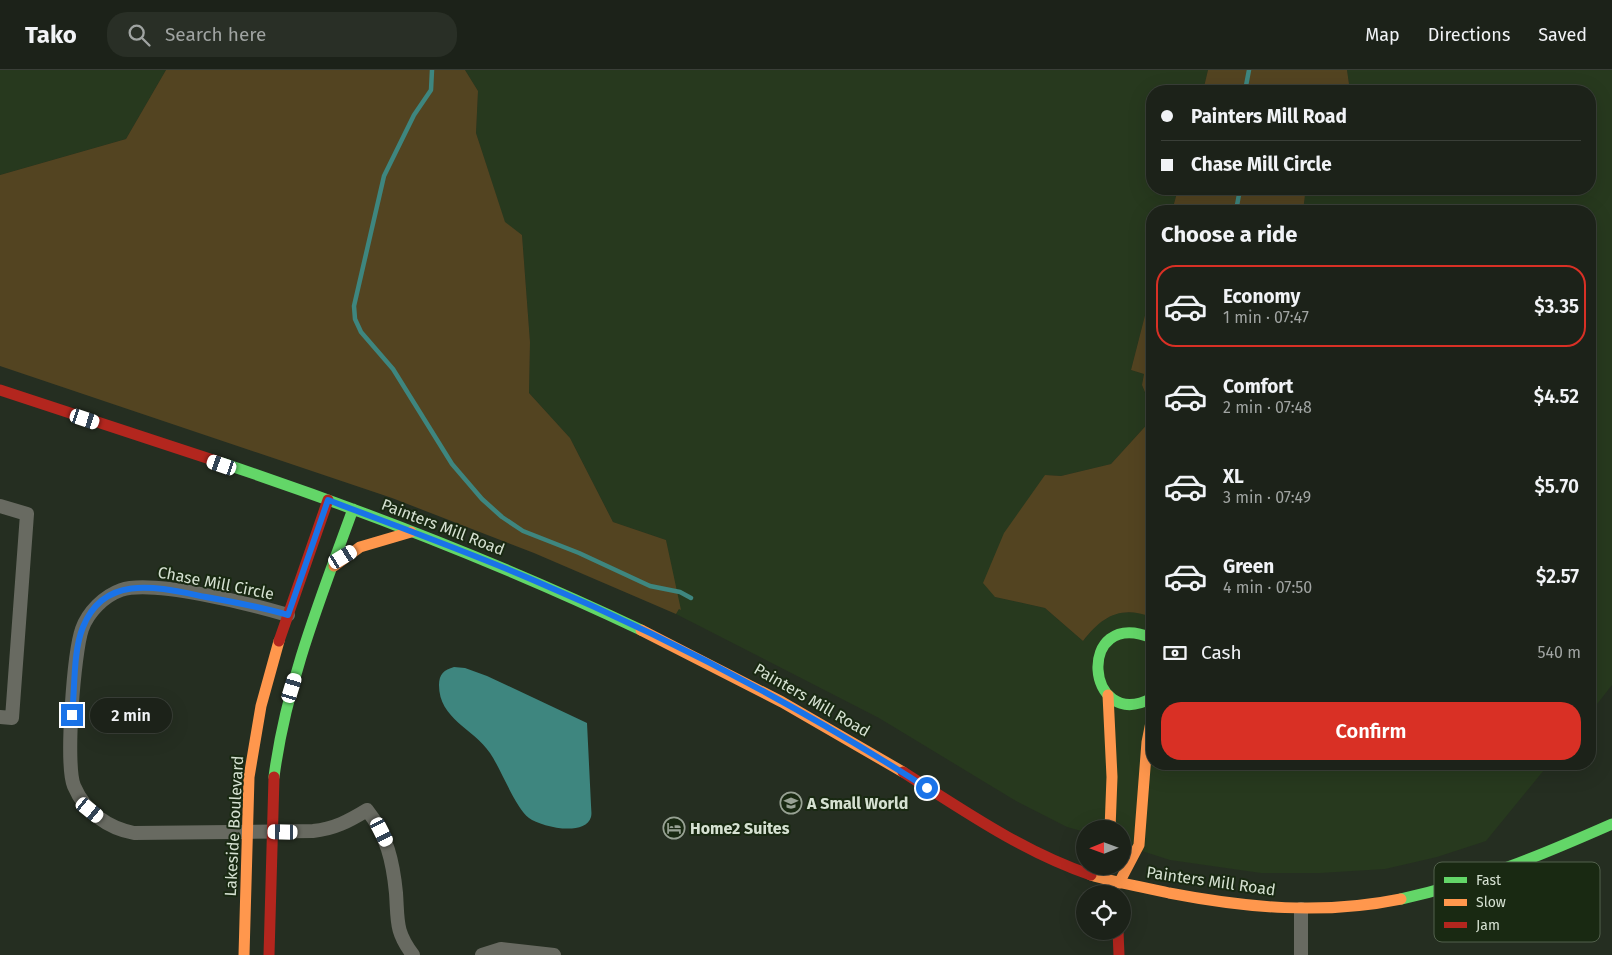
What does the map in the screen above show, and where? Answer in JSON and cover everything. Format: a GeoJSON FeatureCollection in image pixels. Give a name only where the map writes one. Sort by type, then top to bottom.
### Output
{"type":"FeatureCollection","features":[{"type":"Feature","properties":{"kind":"main road","name":"Painters Mill Road"},"geometry":{"type":"LineString","coordinates":[[0,390],[328,500],[533,580],[675,645],[821,723],[940,797],[1022,844],[1112,885]]}},
{"type":"Feature","properties":{"kind":"main road","name":"Lakeside Boulevard"},"geometry":{"type":"LineString","coordinates":[[244,955],[249,776],[256,729],[266,684],[328,500]]}},
{"type":"Feature","properties":{"kind":"main road"},"geometry":{"type":"LineString","coordinates":[[269,955],[274,782],[281,732],[296,671],[353,509]]}},
{"type":"Feature","properties":{"kind":"main road"},"geometry":{"type":"LineString","coordinates":[[332,569],[343,557],[368,543],[411,532]]}},
{"type":"Feature","properties":{"kind":"main road"},"geometry":{"type":"LineString","coordinates":[[1146,634],[1130,632],[1118,635],[1106,643],[1097,657],[1096,673],[1101,687],[1108,695],[1128,704],[1146,702]]}},
{"type":"Feature","properties":{"kind":"main road"},"geometry":{"type":"LineString","coordinates":[[1108,695],[1112,777],[1110,820]]}},
{"type":"Feature","properties":{"kind":"main road"},"geometry":{"type":"LineString","coordinates":[[1120,885],[1139,845],[1146,742]]}},
{"type":"Feature","properties":{"kind":"main road","name":"Painters Mill Road"},"geometry":{"type":"LineString","coordinates":[[1526,862],[1612,824]]}},
{"type":"Feature","properties":{"kind":"main road","name":"Painters Mill Road"},"geometry":{"type":"LineString","coordinates":[[1131,890],[1229,903],[1301,909],[1374,904],[1434,892]]}},
{"type":"Feature","properties":{"kind":"main road"},"geometry":{"type":"LineString","coordinates":[[1118,940],[1119,955]]}},
{"type":"Feature","properties":{"kind":"street"},"geometry":{"type":"LineString","coordinates":[[0,506],[27,514],[12,718],[0,717]]}},
{"type":"Feature","properties":{"kind":"street","name":"Chase Mill Circle"},"geometry":{"type":"LineString","coordinates":[[288,615],[258,606],[157,587],[139,587],[122,590],[106,598],[92,611],[82,628],[78,646],[70,769],[74,785],[90,810],[119,830],[134,832],[273,832],[331,829],[347,823],[367,810],[377,823],[392,859],[396,894],[396,926],[403,941],[413,955]]}},
{"type":"Feature","properties":{"kind":"street"},"geometry":{"type":"LineString","coordinates":[[1301,909],[1301,955]]}},
{"type":"Feature","properties":{"kind":"street"},"geometry":{"type":"LineString","coordinates":[[482,955],[501,950],[554,955]]}},
{"type":"Feature","properties":{"kind":"shaded area"},"geometry":{"type":"Polygon","coordinates":[[[0,70],[166,70],[126,139],[0,175],[0,70]]]}},
{"type":"Feature","properties":{"kind":"shaded area"},"geometry":{"type":"Polygon","coordinates":[[[166,70],[465,70],[478,91],[476,133],[505,222],[522,235],[530,342],[529,393],[570,438],[613,522],[666,540],[681,610],[679,609],[676,614],[534,553],[392,498],[0,366],[0,175],[126,139],[166,70]]]}},
{"type":"Feature","properties":{"kind":"shaded area"},"geometry":{"type":"Polygon","coordinates":[[[465,70],[1208,70],[1204,85],[1146,85],[1146,195],[1176,195],[1174,205],[1146,205],[1146,311],[1131,370],[1144,374],[1142,385],[1146,395],[1146,426],[1111,464],[1061,476],[1045,475],[995,597],[1045,608],[1083,641],[1097,624],[1116,613],[1139,612],[1146,615],[1146,770],[1544,770],[1486,841],[1437,857],[1385,869],[1320,873],[1261,873],[1170,860],[1131,848],[1131,820],[1076,820],[1076,830],[1067,827],[1016,801],[879,718],[676,614],[679,609],[666,540],[613,522],[570,438],[529,393],[530,342],[522,235],[505,223],[476,133],[478,91],[465,70]]]}},
{"type":"Feature","properties":{"kind":"shaded area"},"geometry":{"type":"Polygon","coordinates":[[[1208,70],[1347,70],[1349,85],[1204,85],[1208,70]]]}},
{"type":"Feature","properties":{"kind":"shaded area"},"geometry":{"type":"Polygon","coordinates":[[[1347,70],[1612,70],[1612,685],[1596,705],[1596,205],[1304,205],[1305,195],[1596,195],[1596,85],[1349,85],[1347,70]]]}},
{"type":"Feature","properties":{"kind":"shaded area"},"geometry":{"type":"Polygon","coordinates":[[[1176,195],[1305,195],[1304,205],[1174,205],[1176,195]]]}},
{"type":"Feature","properties":{"kind":"shaded area"},"geometry":{"type":"Polygon","coordinates":[[[1146,311],[1146,395],[1142,385],[1144,374],[1131,370],[1146,311]]]}},
{"type":"Feature","properties":{"kind":"shaded area"},"geometry":{"type":"Polygon","coordinates":[[[1146,426],[1146,615],[1131,612],[1113,615],[1097,625],[1083,641],[1045,608],[995,597],[983,583],[1004,533],[1045,475],[1061,476],[1111,464],[1146,426]]]}},
{"type":"Feature","properties":{"kind":"water"},"geometry":{"type":"Polygon","coordinates":[[[454,667],[465,668],[487,676],[587,723],[591,817],[587,823],[580,827],[572,828],[552,827],[529,818],[524,813],[513,797],[490,753],[483,744],[451,715],[440,697],[439,685],[441,675],[454,667]]]}},
{"type":"Feature","properties":{"kind":"waterway"},"geometry":{"type":"LineString","coordinates":[[432,70],[431,90],[414,115],[384,176],[354,306],[355,319],[361,332],[393,369],[452,464],[482,499],[502,517],[523,531],[579,553],[650,586],[680,592],[691,598]]}},
{"type":"Feature","properties":{"kind":"waterway"},"geometry":{"type":"LineString","coordinates":[[1246,85],[1249,70]]}},
{"type":"Feature","properties":{"kind":"waterway"},"geometry":{"type":"LineString","coordinates":[[1237,205],[1239,195]]}},
{"type":"Feature","properties":{"kind":"traffic: fast"},"geometry":{"type":"LineString","coordinates":[[219,462],[326,499],[433,540],[538,583],[641,630]]}},
{"type":"Feature","properties":{"kind":"traffic: fast"},"geometry":{"type":"LineString","coordinates":[[274,777],[287,708],[306,641],[353,509]]}},
{"type":"Feature","properties":{"kind":"traffic: fast"},"geometry":{"type":"LineString","coordinates":[[1146,637],[1127,633],[1110,639],[1100,652],[1098,670],[1102,686],[1113,699],[1130,704],[1146,700]]}},
{"type":"Feature","properties":{"kind":"traffic: fast"},"geometry":{"type":"LineString","coordinates":[[1521,862],[1612,824]]}},
{"type":"Feature","properties":{"kind":"traffic: fast"},"geometry":{"type":"LineString","coordinates":[[1401,899],[1434,891]]}},
{"type":"Feature","properties":{"kind":"traffic: slow"},"geometry":{"type":"LineString","coordinates":[[334,566],[360,547],[411,532]]}},
{"type":"Feature","properties":{"kind":"traffic: slow"},"geometry":{"type":"LineString","coordinates":[[641,630],[782,702],[903,772]]}},
{"type":"Feature","properties":{"kind":"traffic: slow"},"geometry":{"type":"LineString","coordinates":[[244,955],[249,777],[261,706],[279,641]]}},
{"type":"Feature","properties":{"kind":"traffic: slow"},"geometry":{"type":"LineString","coordinates":[[1108,695],[1112,777],[1110,820]]}},
{"type":"Feature","properties":{"kind":"traffic: slow"},"geometry":{"type":"LineString","coordinates":[[1119,883],[1139,845],[1146,755]]}},
{"type":"Feature","properties":{"kind":"traffic: slow"},"geometry":{"type":"LineString","coordinates":[[1091,875],[1169,893],[1256,906],[1285,908],[1343,907],[1401,899]]}},
{"type":"Feature","properties":{"kind":"traffic: jam"},"geometry":{"type":"LineString","coordinates":[[0,390],[219,462]]}},
{"type":"Feature","properties":{"kind":"traffic: jam"},"geometry":{"type":"LineString","coordinates":[[279,641],[328,500]]}},
{"type":"Feature","properties":{"kind":"traffic: jam"},"geometry":{"type":"LineString","coordinates":[[903,772],[1017,842],[1041,855],[1076,870]]}},
{"type":"Feature","properties":{"kind":"traffic: jam"},"geometry":{"type":"LineString","coordinates":[[269,955],[274,777]]}},
{"type":"Feature","properties":{"kind":"traffic: jam"},"geometry":{"type":"LineString","coordinates":[[1118,940],[1119,955]]}},
{"type":"Feature","properties":{"kind":"place","name":"A Small World"},"geometry":{"type":"Point","coordinates":[791,803]}},
{"type":"Feature","properties":{"kind":"place","name":"Home2 Suites"},"geometry":{"type":"Point","coordinates":[674,828]}},
{"type":"Feature","properties":{"kind":"route"},"geometry":{"type":"LineString","coordinates":[[72,715],[78,646],[82,628],[92,611],[106,598],[122,590],[139,587],[157,587],[258,606],[288,615],[328,500],[533,580],[675,645],[821,723],[927,788]]}}]}
